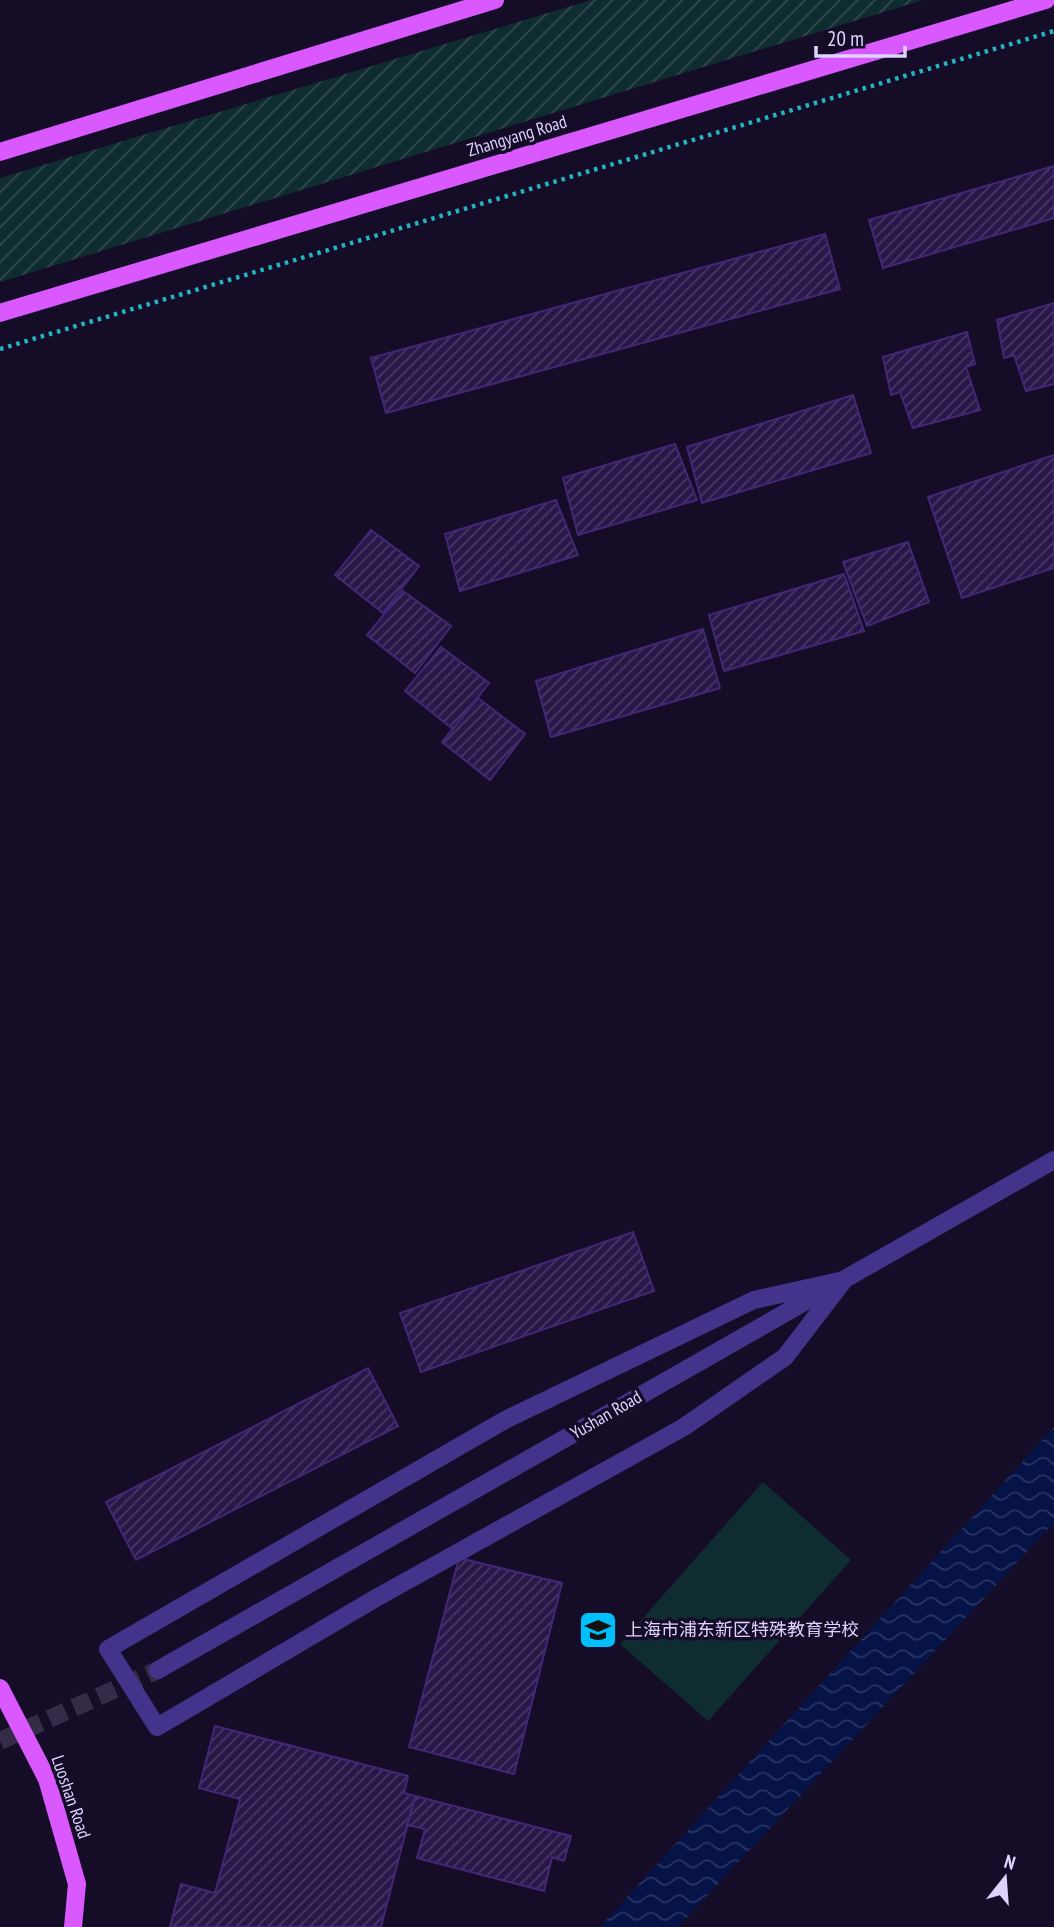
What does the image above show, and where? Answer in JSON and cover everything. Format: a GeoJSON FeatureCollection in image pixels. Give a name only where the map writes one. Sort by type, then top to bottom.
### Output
{"type":"FeatureCollection","features":[{"type":"Feature","properties":{"kind":"main road"},"geometry":{"type":"LineString","coordinates":[[0,152],[495,0]]}},
{"type":"Feature","properties":{"kind":"main road","name":"Zhangyang Road"},"geometry":{"type":"LineString","coordinates":[[0,313],[1046,0]]}},
{"type":"Feature","properties":{"kind":"main road","name":"Luoshan Road"},"geometry":{"type":"LineString","coordinates":[[0,1688],[47,1779],[77,1884],[73,1927]]}},
{"type":"Feature","properties":{"kind":"street","name":"Yushan Road"},"geometry":{"type":"LineString","coordinates":[[158,1670],[1054,1160]]}},
{"type":"Feature","properties":{"kind":"street"},"geometry":{"type":"LineString","coordinates":[[844,1280],[785,1357],[684,1427],[376,1598],[157,1727],[108,1648],[505,1420],[754,1300],[844,1280]]}},
{"type":"Feature","properties":{"kind":"path"},"geometry":{"type":"LineString","coordinates":[[0,349],[1054,31]]}},
{"type":"Feature","properties":{"kind":"green space"},"geometry":{"type":"Polygon","coordinates":[[[591,0],[923,0],[0,282],[0,178],[591,0]]]}},
{"type":"Feature","properties":{"kind":"green space"},"geometry":{"type":"Polygon","coordinates":[[[763,1482],[851,1560],[708,1721],[620,1644],[763,1482]]]}},
{"type":"Feature","properties":{"kind":"water"},"geometry":{"type":"Polygon","coordinates":[[[1054,1427],[1054,1523],[678,1927],[600,1927],[1054,1427]]]}},
{"type":"Feature","properties":{"kind":"building"},"geometry":{"type":"Polygon","coordinates":[[[1054,166],[1054,218],[883,268],[869,220],[1054,166]]]}},
{"type":"Feature","properties":{"kind":"building"},"geometry":{"type":"Polygon","coordinates":[[[825,234],[840,289],[386,413],[371,358],[825,234]]]}},
{"type":"Feature","properties":{"kind":"building"},"geometry":{"type":"Polygon","coordinates":[[[1054,303],[1054,384],[1026,391],[1014,355],[1004,358],[997,320],[1054,303]]]}},
{"type":"Feature","properties":{"kind":"building"},"geometry":{"type":"Polygon","coordinates":[[[967,332],[975,364],[966,367],[980,410],[913,428],[900,392],[891,395],[883,357],[967,332]]]}},
{"type":"Feature","properties":{"kind":"building"},"geometry":{"type":"Polygon","coordinates":[[[853,395],[871,453],[702,503],[687,447],[853,395]]]}},
{"type":"Feature","properties":{"kind":"building"},"geometry":{"type":"Polygon","coordinates":[[[675,444],[697,500],[578,535],[563,478],[675,444]]]}},
{"type":"Feature","properties":{"kind":"building"},"geometry":{"type":"Polygon","coordinates":[[[1054,455],[1054,568],[962,598],[928,497],[1054,455]]]}},
{"type":"Feature","properties":{"kind":"building"},"geometry":{"type":"Polygon","coordinates":[[[556,500],[578,555],[460,591],[445,534],[556,500]]]}},
{"type":"Feature","properties":{"kind":"building"},"geometry":{"type":"Polygon","coordinates":[[[371,530],[419,566],[383,613],[335,575],[371,530]]]}},
{"type":"Feature","properties":{"kind":"building"},"geometry":{"type":"Polygon","coordinates":[[[908,542],[929,602],[867,626],[843,562],[908,542]]]}},
{"type":"Feature","properties":{"kind":"building"},"geometry":{"type":"Polygon","coordinates":[[[844,574],[864,631],[724,671],[709,615],[844,574]]]}},
{"type":"Feature","properties":{"kind":"building"},"geometry":{"type":"Polygon","coordinates":[[[403,591],[451,626],[415,673],[367,635],[403,591]]]}},
{"type":"Feature","properties":{"kind":"building"},"geometry":{"type":"Polygon","coordinates":[[[703,629],[720,688],[551,737],[536,681],[703,629]]]}},
{"type":"Feature","properties":{"kind":"building"},"geometry":{"type":"Polygon","coordinates":[[[441,647],[489,683],[453,729],[405,691],[441,647]]]}},
{"type":"Feature","properties":{"kind":"building"},"geometry":{"type":"Polygon","coordinates":[[[478,698],[525,734],[490,780],[442,742],[478,698]]]}},
{"type":"Feature","properties":{"kind":"building"},"geometry":{"type":"Polygon","coordinates":[[[633,1232],[654,1291],[421,1372],[400,1313],[633,1232]]]}},
{"type":"Feature","properties":{"kind":"building"},"geometry":{"type":"Polygon","coordinates":[[[368,1368],[398,1426],[136,1560],[106,1502],[368,1368]]]}},
{"type":"Feature","properties":{"kind":"building"},"geometry":{"type":"Polygon","coordinates":[[[459,1558],[562,1583],[514,1774],[409,1747],[459,1558]]]}},
{"type":"Feature","properties":{"kind":"building"},"geometry":{"type":"Polygon","coordinates":[[[215,1726],[408,1776],[404,1793],[415,1796],[381,1927],[170,1927],[181,1884],[215,1893],[240,1799],[199,1788],[215,1726]]]}},
{"type":"Feature","properties":{"kind":"building"},"geometry":{"type":"Polygon","coordinates":[[[415,1796],[571,1836],[564,1861],[552,1857],[544,1891],[417,1858],[425,1829],[407,1825],[415,1796]]]}},
{"type":"Feature","properties":{"kind":"tunnel"},"geometry":{"type":"LineString","coordinates":[[0,1741],[158,1670]]}},
{"type":"Feature","properties":{"kind":"place","name":"上海市浦东新区特殊教育学校"},"geometry":{"type":"Point","coordinates":[598,1630]}}]}
